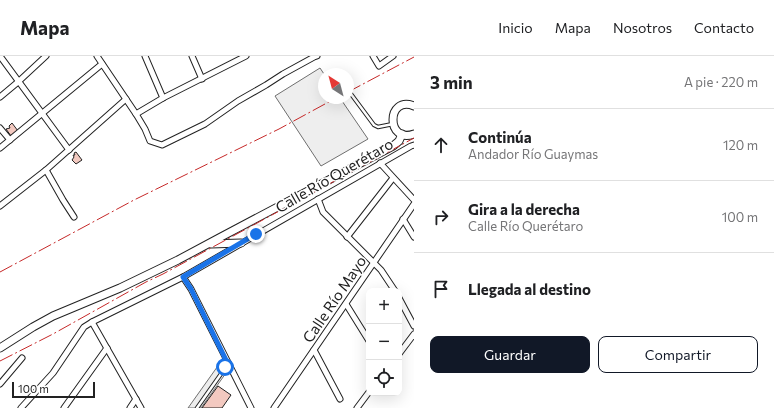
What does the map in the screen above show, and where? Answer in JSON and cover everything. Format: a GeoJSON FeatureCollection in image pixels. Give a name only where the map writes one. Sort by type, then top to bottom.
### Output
{"type":"FeatureCollection","features":[{"type":"Feature","properties":{"kind":"main road"},"geometry":{"type":"LineString","coordinates":[[413,134],[407,135],[398,132],[393,124],[393,115],[398,108],[406,104],[414,106]]}},
{"type":"Feature","properties":{"kind":"main road","name":"Calle Río Querétaro"},"geometry":{"type":"LineString","coordinates":[[0,348],[53,316],[120,288],[178,260],[393,146],[399,141],[402,134]]}},
{"type":"Feature","properties":{"kind":"main road"},"geometry":{"type":"LineString","coordinates":[[208,244],[241,243]]}},
{"type":"Feature","properties":{"kind":"street"},"geometry":{"type":"LineString","coordinates":[[0,56],[69,150]]}},
{"type":"Feature","properties":{"kind":"street"},"geometry":{"type":"LineString","coordinates":[[0,97],[46,56]]}},
{"type":"Feature","properties":{"kind":"street"},"geometry":{"type":"LineString","coordinates":[[97,56],[136,114],[150,141],[162,145],[205,124],[244,97],[317,56]]}},
{"type":"Feature","properties":{"kind":"street"},"geometry":{"type":"LineString","coordinates":[[145,56],[164,98]]}},
{"type":"Feature","properties":{"kind":"street"},"geometry":{"type":"LineString","coordinates":[[192,56],[202,78]]}},
{"type":"Feature","properties":{"kind":"street"},"geometry":{"type":"LineString","coordinates":[[136,114],[238,58],[246,56]]}},
{"type":"Feature","properties":{"kind":"street"},"geometry":{"type":"LineString","coordinates":[[373,56],[379,66],[393,56]]}},
{"type":"Feature","properties":{"kind":"street"},"geometry":{"type":"LineString","coordinates":[[0,148],[102,64]]}},
{"type":"Feature","properties":{"kind":"street"},"geometry":{"type":"LineString","coordinates":[[0,206],[46,170],[126,99]]}},
{"type":"Feature","properties":{"kind":"street"},"geometry":{"type":"LineString","coordinates":[[0,128],[10,140]]}},
{"type":"Feature","properties":{"kind":"street"},"geometry":{"type":"LineString","coordinates":[[412,145],[413,134]]}},
{"type":"Feature","properties":{"kind":"street","name":"Calle Río Querétaro"},"geometry":{"type":"LineString","coordinates":[[21,408],[53,373],[84,327],[183,277],[412,145]]}},
{"type":"Feature","properties":{"kind":"street"},"geometry":{"type":"LineString","coordinates":[[380,163],[414,200]]}},
{"type":"Feature","properties":{"kind":"street"},"geometry":{"type":"LineString","coordinates":[[46,170],[74,217]]}},
{"type":"Feature","properties":{"kind":"street"},"geometry":{"type":"LineString","coordinates":[[347,236],[393,178]]}},
{"type":"Feature","properties":{"kind":"street"},"geometry":{"type":"LineString","coordinates":[[318,199],[323,212],[381,270],[393,288]]}},
{"type":"Feature","properties":{"kind":"street","name":"Calle Río Mayo"},"geometry":{"type":"LineString","coordinates":[[274,408],[414,204]]}},
{"type":"Feature","properties":{"kind":"street"},"geometry":{"type":"LineString","coordinates":[[403,219],[414,237]]}},
{"type":"Feature","properties":{"kind":"street"},"geometry":{"type":"LineString","coordinates":[[183,277],[191,289],[251,408]]}},
{"type":"Feature","properties":{"kind":"street"},"geometry":{"type":"LineString","coordinates":[[346,304],[366,336]]}},
{"type":"Feature","properties":{"kind":"street"},"geometry":{"type":"LineString","coordinates":[[402,304],[414,326]]}},
{"type":"Feature","properties":{"kind":"street"},"geometry":{"type":"LineString","coordinates":[[92,322],[141,408]]}},
{"type":"Feature","properties":{"kind":"street"},"geometry":{"type":"LineString","coordinates":[[402,350],[414,334]]}},
{"type":"Feature","properties":{"kind":"street"},"geometry":{"type":"LineString","coordinates":[[64,408],[107,348]]}},
{"type":"Feature","properties":{"kind":"street"},"geometry":{"type":"LineString","coordinates":[[314,350],[340,399]]}},
{"type":"Feature","properties":{"kind":"street"},"geometry":{"type":"LineString","coordinates":[[0,384],[22,358]]}},
{"type":"Feature","properties":{"kind":"street"},"geometry":{"type":"LineString","coordinates":[[357,408],[366,396]]}},
{"type":"Feature","properties":{"kind":"street"},"geometry":{"type":"LineString","coordinates":[[130,408],[136,399]]}},
{"type":"Feature","properties":{"kind":"lane"},"geometry":{"type":"LineString","coordinates":[[354,98],[374,125],[378,127],[393,124]]}},
{"type":"Feature","properties":{"kind":"lane"},"geometry":{"type":"LineString","coordinates":[[197,408],[228,364]]}},
{"type":"Feature","properties":{"kind":"shaded area"},"geometry":{"type":"Polygon","coordinates":[[[318,69],[318,104],[344,104],[368,139],[321,166],[275,96],[318,69]]]}},
{"type":"Feature","properties":{"kind":"shaded area"},"geometry":{"type":"Polygon","coordinates":[[[220,363],[226,373],[201,408],[188,408],[220,363]]]}},
{"type":"Feature","properties":{"kind":"building"},"geometry":{"type":"Polygon","coordinates":[[[12,123],[18,131],[11,136],[6,129],[10,128],[9,126],[12,123]]]}},
{"type":"Feature","properties":{"kind":"building"},"geometry":{"type":"Polygon","coordinates":[[[76,152],[82,160],[76,164],[72,160],[74,157],[73,155],[75,155],[74,153],[76,152]]]}},
{"type":"Feature","properties":{"kind":"building"},"geometry":{"type":"Polygon","coordinates":[[[218,386],[231,395],[222,408],[202,408],[218,386]]]}},
{"type":"Feature","properties":{"kind":"power"},"geometry":{"type":"LineString","coordinates":[[354,89],[414,57]]}},
{"type":"Feature","properties":{"kind":"power"},"geometry":{"type":"LineString","coordinates":[[0,272],[134,200],[279,129],[325,104]]}},
{"type":"Feature","properties":{"kind":"power"},"geometry":{"type":"LineString","coordinates":[[0,361],[53,334],[146,282],[414,138]]}},
{"type":"Feature","properties":{"kind":"route"},"geometry":{"type":"LineString","coordinates":[[225,367],[228,364],[191,289],[183,277],[256,234]]}}]}
